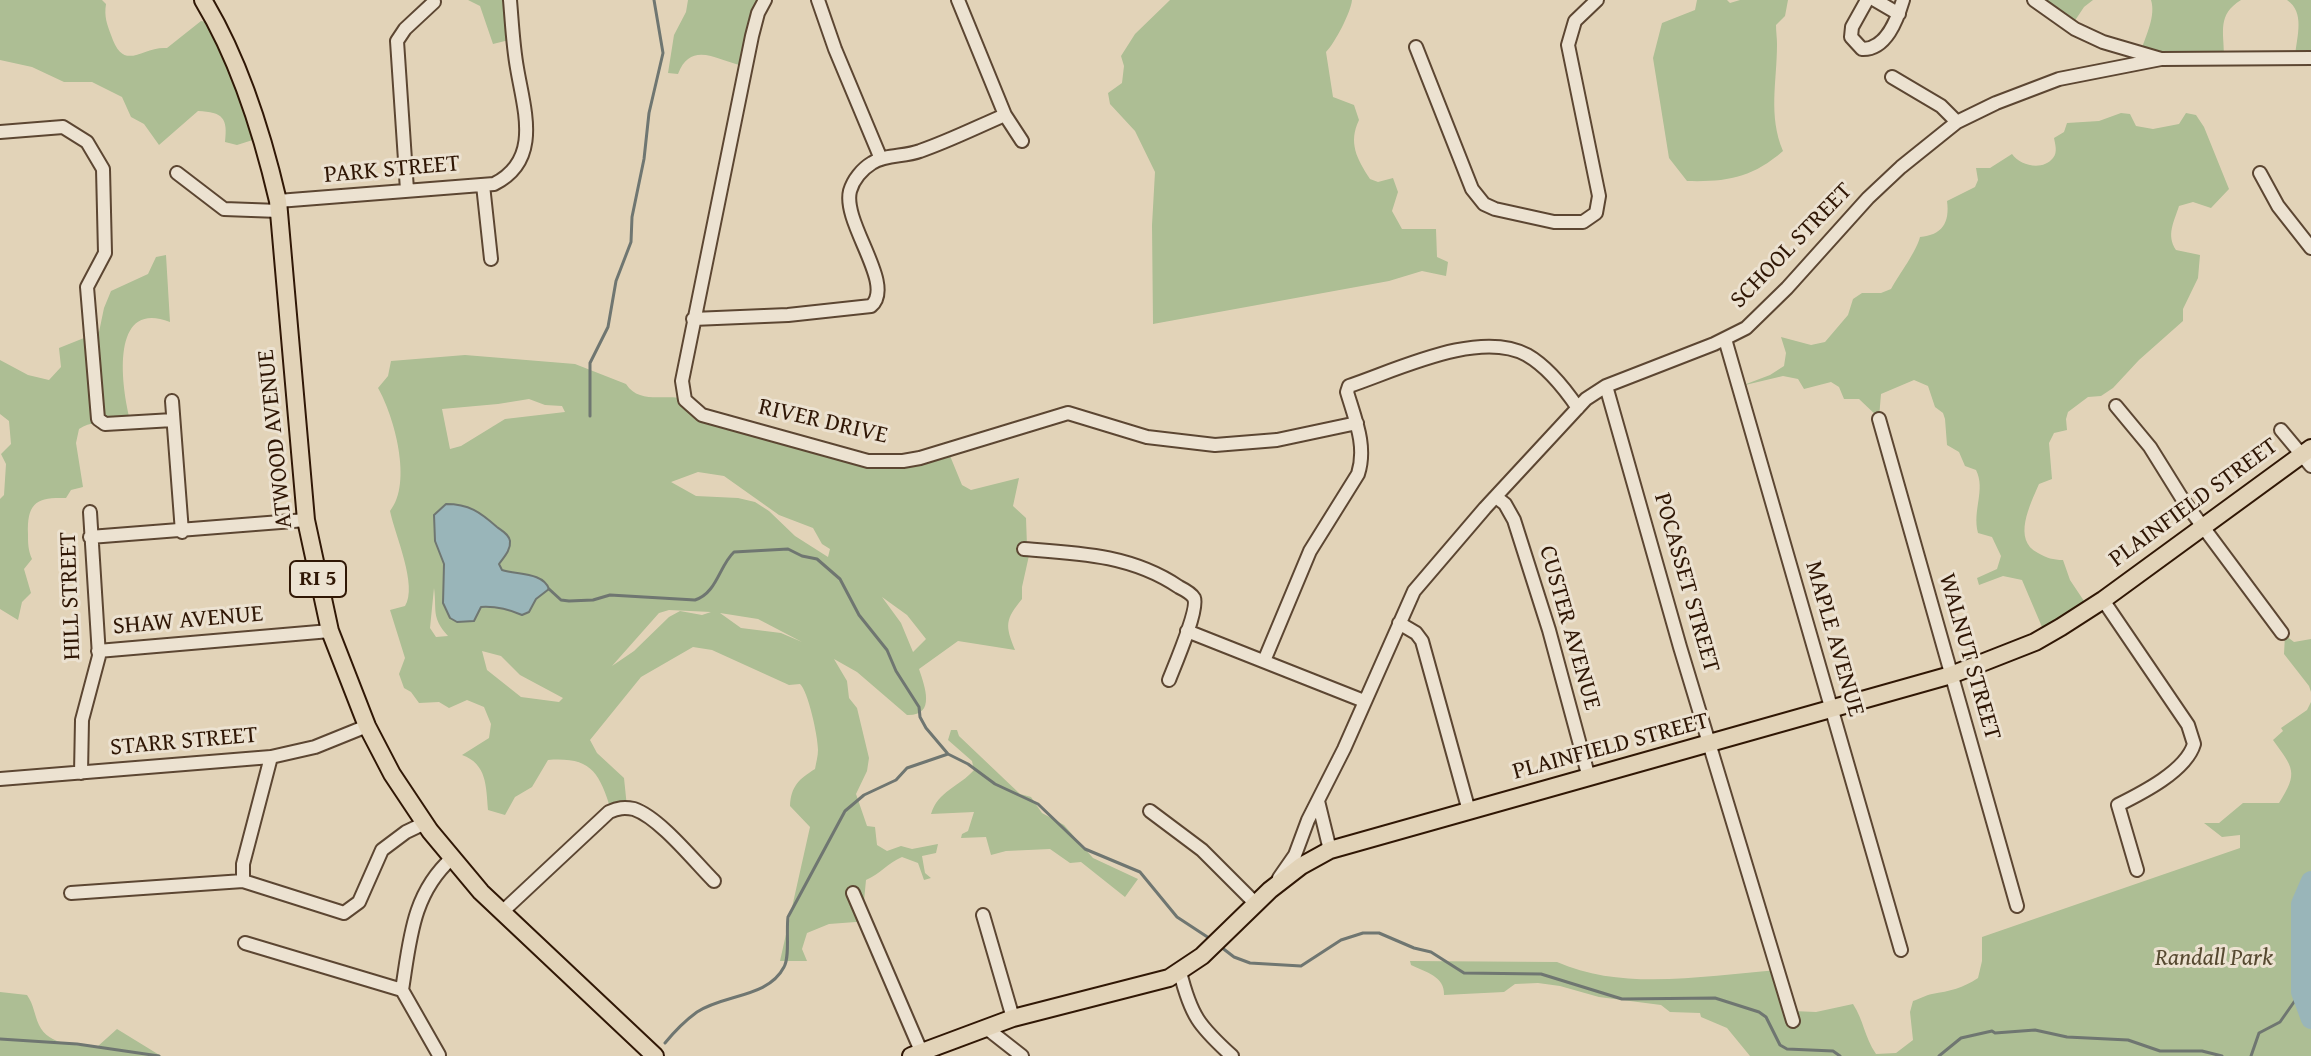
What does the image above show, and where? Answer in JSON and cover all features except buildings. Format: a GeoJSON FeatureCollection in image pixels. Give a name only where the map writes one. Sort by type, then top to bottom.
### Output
{"type":"FeatureCollection","features":[{"type":"Feature","properties":{"kind":"main road","name":"ATWOOD AVENUE"},"geometry":{"type":"LineString","coordinates":[[203,0],[242,80],[269,164],[278,206],[306,520],[330,631],[367,726],[392,774],[452,858],[502,912],[655,1056]]}},
{"type":"Feature","properties":{"kind":"main road","name":"PLAINFIELD STREET"},"geometry":{"type":"LineString","coordinates":[[916,1054],[1013,1018],[1150,985],[1180,972],[1202,956],[1270,890],[1301,866],[1330,850],[1951,675],[2035,642],[2103,600],[2308,456]]}},
{"type":"Feature","properties":{"kind":"street"},"geometry":{"type":"LineString","coordinates":[[483,185],[494,184],[517,168],[527,132],[510,0]]}},
{"type":"Feature","properties":{"kind":"street","name":"RIVER DRIVE"},"geometry":{"type":"LineString","coordinates":[[765,0],[752,36],[682,381],[685,400],[702,415],[868,461],[920,458],[1068,413],[1147,437],[1215,445],[1277,440],[1357,423]]}},
{"type":"Feature","properties":{"kind":"street"},"geometry":{"type":"LineString","coordinates":[[818,0],[881,159]]}},
{"type":"Feature","properties":{"kind":"street"},"geometry":{"type":"LineString","coordinates":[[958,0],[1005,115],[1022,141]]}},
{"type":"Feature","properties":{"kind":"street"},"geometry":{"type":"LineString","coordinates":[[1416,47],[1472,189],[1484,204],[1554,222],[1583,222],[1596,213],[1599,196],[1568,45],[1575,21],[1597,0]]}},
{"type":"Feature","properties":{"kind":"street"},"geometry":{"type":"LineString","coordinates":[[1867,0],[1851,31],[1853,41],[1862,49],[1873,50],[1899,14],[1903,0]]}},
{"type":"Feature","properties":{"kind":"street"},"geometry":{"type":"LineString","coordinates":[[1875,0],[1899,14]]}},
{"type":"Feature","properties":{"kind":"street"},"geometry":{"type":"LineString","coordinates":[[2034,0],[2047,4],[2075,29],[2103,42],[2161,59],[2311,58]]}},
{"type":"Feature","properties":{"kind":"street"},"geometry":{"type":"LineString","coordinates":[[407,190],[397,41],[405,29],[434,2]]}},
{"type":"Feature","properties":{"kind":"street","name":"SCHOOL STREET"},"geometry":{"type":"LineString","coordinates":[[1270,890],[1295,855],[1414,591],[1586,399],[1606,386],[1725,339],[1752,323],[1890,177],[1957,122],[2059,79],[2161,59]]}},
{"type":"Feature","properties":{"kind":"street"},"geometry":{"type":"LineString","coordinates":[[1892,77],[1941,106],[1957,122]]}},
{"type":"Feature","properties":{"kind":"street"},"geometry":{"type":"LineString","coordinates":[[693,319],[788,315],[875,303],[879,294],[876,278],[849,211],[848,198],[857,177],[881,159],[920,151],[1005,115]]}},
{"type":"Feature","properties":{"kind":"street"},"geometry":{"type":"LineString","coordinates":[[0,132],[63,127],[87,142],[103,169],[105,253],[87,287],[98,419],[105,424],[173,420]]}},
{"type":"Feature","properties":{"kind":"street","name":"PARK STREET"},"geometry":{"type":"LineString","coordinates":[[177,173],[224,209],[483,185],[491,259]]}},
{"type":"Feature","properties":{"kind":"street"},"geometry":{"type":"LineString","coordinates":[[2260,173],[2278,206],[2311,248]]}},
{"type":"Feature","properties":{"kind":"street","name":"MAPLE AVENUE"},"geometry":{"type":"LineString","coordinates":[[1725,339],[1901,950]]}},
{"type":"Feature","properties":{"kind":"street"},"geometry":{"type":"LineString","coordinates":[[1264,661],[1310,551],[1358,474],[1362,453],[1347,392],[1349,386],[1445,354],[1480,347],[1505,348],[1527,355],[1558,381],[1578,408]]}},
{"type":"Feature","properties":{"kind":"street","name":"POCASSET STREET"},"geometry":{"type":"LineString","coordinates":[[1606,386],[1793,1021]]}},
{"type":"Feature","properties":{"kind":"street"},"geometry":{"type":"LineString","coordinates":[[172,401],[182,532]]}},
{"type":"Feature","properties":{"kind":"street"},"geometry":{"type":"LineString","coordinates":[[2116,406],[2150,447],[2203,527],[2282,633]]}},
{"type":"Feature","properties":{"kind":"street","name":"WALNUT STREET"},"geometry":{"type":"LineString","coordinates":[[1879,419],[2017,906]]}},
{"type":"Feature","properties":{"kind":"street"},"geometry":{"type":"LineString","coordinates":[[2281,430],[2308,456]]}},
{"type":"Feature","properties":{"kind":"street","name":"CUSTER AVENUE"},"geometry":{"type":"LineString","coordinates":[[1496,497],[1505,504],[1514,520],[1549,630],[1589,778]]}},
{"type":"Feature","properties":{"kind":"street","name":"HILL STREET"},"geometry":{"type":"LineString","coordinates":[[81,773],[82,720],[98,651],[90,512]]}},
{"type":"Feature","properties":{"kind":"street"},"geometry":{"type":"LineString","coordinates":[[90,537],[306,520]]}},
{"type":"Feature","properties":{"kind":"street"},"geometry":{"type":"LineString","coordinates":[[1024,549],[1114,558],[1167,578],[1195,599],[1169,680]]}},
{"type":"Feature","properties":{"kind":"street"},"geometry":{"type":"LineString","coordinates":[[2103,600],[2193,736],[2193,749],[2180,767],[2118,805],[2137,870]]}},
{"type":"Feature","properties":{"kind":"street"},"geometry":{"type":"LineString","coordinates":[[1399,623],[1416,633],[1422,641],[1469,811]]}},
{"type":"Feature","properties":{"kind":"street","name":"SHAW AVENUE"},"geometry":{"type":"LineString","coordinates":[[98,651],[330,631]]}},
{"type":"Feature","properties":{"kind":"street"},"geometry":{"type":"LineString","coordinates":[[1187,631],[1364,701]]}},
{"type":"Feature","properties":{"kind":"street","name":"STARR STREET"},"geometry":{"type":"LineString","coordinates":[[0,779],[271,757],[315,747],[367,726]]}},
{"type":"Feature","properties":{"kind":"street"},"geometry":{"type":"LineString","coordinates":[[243,881],[243,864],[271,757]]}},
{"type":"Feature","properties":{"kind":"street"},"geometry":{"type":"LineString","coordinates":[[1318,801],[1330,850]]}},
{"type":"Feature","properties":{"kind":"street"},"geometry":{"type":"LineString","coordinates":[[502,912],[609,812],[620,807],[639,811],[714,881]]}},
{"type":"Feature","properties":{"kind":"street"},"geometry":{"type":"LineString","coordinates":[[1150,811],[1202,850],[1256,904]]}},
{"type":"Feature","properties":{"kind":"street"},"geometry":{"type":"LineString","coordinates":[[71,893],[243,881],[344,913],[359,902],[382,850],[425,823]]}},
{"type":"Feature","properties":{"kind":"street"},"geometry":{"type":"LineString","coordinates":[[439,1055],[402,990],[415,912],[436,872],[452,858]]}},
{"type":"Feature","properties":{"kind":"street"},"geometry":{"type":"LineString","coordinates":[[853,893],[916,1054]]}},
{"type":"Feature","properties":{"kind":"street"},"geometry":{"type":"LineString","coordinates":[[983,915],[1013,1018]]}},
{"type":"Feature","properties":{"kind":"street"},"geometry":{"type":"LineString","coordinates":[[245,943],[402,990]]}},
{"type":"Feature","properties":{"kind":"street"},"geometry":{"type":"LineString","coordinates":[[1180,972],[1187,1001],[1197,1022],[1232,1056]]}},
{"type":"Feature","properties":{"kind":"street"},"geometry":{"type":"LineString","coordinates":[[985,1027],[1022,1056]]}},
{"type":"Feature","properties":{"kind":"green space"},"geometry":{"type":"Polygon","coordinates":[[[0,0],[102,0],[106,4],[106,20],[116,47],[128,56],[167,48],[201,21],[216,24],[259,138],[237,145],[225,142],[226,127],[222,118],[198,111],[159,145],[144,124],[131,117],[122,97],[92,82],[64,82],[32,67],[0,60],[0,0]]]}},
{"type":"Feature","properties":{"kind":"green space"},"geometry":{"type":"Polygon","coordinates":[[[468,0],[510,0],[513,39],[493,44],[480,6],[468,0]]]}},
{"type":"Feature","properties":{"kind":"green space"},"geometry":{"type":"Polygon","coordinates":[[[688,0],[765,0],[743,66],[697,55],[683,64],[678,74],[668,73],[674,35],[686,12],[688,0]]]}},
{"type":"Feature","properties":{"kind":"green space"},"geometry":{"type":"Polygon","coordinates":[[[1170,0],[1352,0],[1342,27],[1326,52],[1333,97],[1354,105],[1359,120],[1354,144],[1370,179],[1378,182],[1393,178],[1398,192],[1392,211],[1402,229],[1436,229],[1437,257],[1448,262],[1446,276],[1422,271],[1389,281],[1153,324],[1155,172],[1135,131],[1110,104],[1108,93],[1122,83],[1124,66],[1121,56],[1135,34],[1170,0]]]}},
{"type":"Feature","properties":{"kind":"green space"},"geometry":{"type":"Polygon","coordinates":[[[1697,0],[1727,0],[1730,3],[1740,0],[1788,0],[1785,16],[1776,25],[1774,98],[1778,138],[1783,151],[1750,173],[1715,181],[1687,181],[1669,158],[1653,58],[1662,23],[1695,10],[1697,0]]]}},
{"type":"Feature","properties":{"kind":"green space"},"geometry":{"type":"Polygon","coordinates":[[[2048,0],[2093,0],[2072,25],[2047,5],[2048,0]]]}},
{"type":"Feature","properties":{"kind":"green space"},"geometry":{"type":"Polygon","coordinates":[[[2151,0],[2241,0],[2225,18],[2224,56],[2176,58],[2141,51],[2151,19],[2151,0]]]}},
{"type":"Feature","properties":{"kind":"green space"},"geometry":{"type":"Polygon","coordinates":[[[2287,0],[2311,0],[2311,56],[2295,55],[2298,18],[2293,5],[2287,0]]]}},
{"type":"Feature","properties":{"kind":"green space"},"geometry":{"type":"Polygon","coordinates":[[[2121,113],[2130,114],[2136,126],[2153,129],[2179,124],[2186,113],[2196,115],[2204,127],[2229,189],[2211,208],[2193,202],[2179,206],[2172,228],[2173,244],[2176,250],[2200,255],[2198,278],[2183,309],[2183,321],[2113,388],[2101,396],[2088,397],[2068,412],[2067,430],[2054,433],[2049,443],[2052,479],[2039,484],[2035,492],[2025,522],[2026,540],[2038,553],[2063,560],[2070,580],[2088,607],[2045,634],[2022,580],[2003,576],[1979,585],[1977,578],[1997,569],[2001,556],[1992,537],[1978,533],[1979,478],[1976,470],[1965,466],[1959,452],[1947,445],[1945,419],[1935,407],[1928,386],[1914,380],[1881,394],[1879,418],[1859,399],[1844,399],[1839,387],[1831,382],[1804,389],[1798,379],[1783,376],[1741,386],[1784,366],[1786,353],[1781,337],[1811,345],[1825,342],[1848,315],[1853,299],[1862,293],[1881,293],[1891,289],[1920,237],[1934,234],[1946,222],[1947,201],[1975,187],[1978,180],[1976,168],[1990,168],[2012,154],[2026,164],[2044,165],[2055,156],[2054,138],[2064,132],[2067,123],[2099,121],[2121,113]]]}},
{"type":"Feature","properties":{"kind":"green space"},"geometry":{"type":"Polygon","coordinates":[[[166,255],[170,322],[150,318],[136,323],[128,336],[124,353],[125,393],[132,427],[114,431],[101,424],[93,424],[79,429],[76,443],[83,487],[71,490],[66,498],[47,499],[35,504],[29,515],[28,537],[32,559],[24,569],[31,593],[22,602],[18,620],[0,609],[0,499],[4,495],[6,464],[1,454],[11,444],[9,421],[0,414],[0,360],[28,375],[49,380],[61,367],[59,348],[99,332],[111,291],[148,274],[156,257],[166,255]]]}},
{"type":"Feature","properties":{"kind":"green space"},"geometry":{"type":"Polygon","coordinates":[[[465,355],[575,364],[626,384],[639,395],[687,400],[702,413],[863,459],[948,451],[962,485],[971,490],[1019,478],[1013,506],[1026,518],[1030,551],[1022,599],[1008,623],[1015,650],[958,641],[919,669],[925,706],[916,714],[907,715],[857,672],[834,659],[847,681],[849,698],[857,708],[869,758],[867,771],[856,794],[867,826],[875,827],[877,845],[887,851],[901,846],[912,849],[938,844],[936,853],[922,856],[925,873],[931,878],[924,880],[918,863],[902,857],[897,859],[866,880],[864,901],[869,921],[829,924],[807,933],[802,949],[807,961],[780,961],[810,827],[790,806],[794,788],[815,769],[817,760],[818,743],[809,704],[800,684],[789,685],[712,650],[693,647],[641,677],[590,740],[597,753],[624,778],[627,807],[611,810],[597,776],[583,764],[548,760],[532,787],[515,797],[505,815],[488,810],[481,770],[462,755],[489,738],[491,724],[484,707],[467,700],[449,708],[439,702],[419,703],[404,688],[399,674],[405,658],[390,610],[405,606],[409,586],[390,511],[397,499],[401,467],[395,432],[378,388],[388,376],[391,361],[465,355]],[[529,399],[442,409],[450,449],[461,446],[505,419],[565,412],[562,406],[545,405],[529,399]],[[698,472],[671,482],[696,496],[755,502],[795,536],[828,557],[830,549],[822,544],[813,528],[779,515],[724,476],[698,472]],[[434,588],[430,628],[436,637],[448,636],[437,619],[434,588]],[[882,597],[901,623],[913,652],[926,639],[907,615],[882,597]],[[669,610],[659,613],[612,666],[680,611],[702,615],[711,612],[669,610]],[[720,613],[741,628],[781,633],[802,642],[758,619],[720,613]],[[482,651],[487,670],[521,697],[559,702],[563,698],[520,675],[501,656],[482,651]]]}},
{"type":"Feature","properties":{"kind":"green space"},"geometry":{"type":"Polygon","coordinates":[[[2285,635],[2294,642],[2311,639],[2311,692],[2284,654],[2285,635]]]}},
{"type":"Feature","properties":{"kind":"green space","name":"Randall Park"},"geometry":{"type":"Polygon","coordinates":[[[2311,702],[2311,1056],[1750,1056],[1727,1028],[1701,1017],[1700,1013],[1670,1012],[1661,1005],[1599,997],[1538,983],[1515,984],[1504,992],[1444,995],[1438,979],[1411,965],[1410,961],[1557,962],[1610,977],[1638,979],[1695,978],[1779,970],[1793,1011],[1816,1012],[1853,1004],[1876,1054],[1896,1053],[1913,1040],[1910,1012],[1913,1001],[1956,989],[1978,978],[1982,937],[2240,848],[2240,835],[2222,837],[2204,823],[2219,823],[2243,803],[2279,803],[2289,784],[2291,770],[2273,740],[2283,731],[2281,728],[2307,710],[2311,702]]]}},
{"type":"Feature","properties":{"kind":"green space"},"geometry":{"type":"Polygon","coordinates":[[[951,730],[957,730],[959,736],[1020,794],[1031,797],[1042,813],[1064,825],[1093,858],[1138,879],[1125,897],[1081,862],[1070,863],[1050,849],[1006,851],[991,855],[986,837],[961,838],[968,831],[974,812],[931,814],[944,794],[974,770],[972,761],[948,740],[951,730]]]}},
{"type":"Feature","properties":{"kind":"green space"},"geometry":{"type":"Polygon","coordinates":[[[0,992],[27,995],[39,1025],[56,1041],[97,1047],[117,1029],[161,1056],[0,1056],[0,992]]]}},
{"type":"Feature","properties":{"kind":"water"},"geometry":{"type":"Polygon","coordinates":[[[446,504],[474,510],[507,535],[510,544],[499,564],[502,570],[535,577],[546,584],[549,589],[536,599],[529,612],[522,615],[502,608],[481,607],[474,621],[457,622],[450,618],[443,603],[444,564],[435,541],[434,515],[446,504]]]}},
{"type":"Feature","properties":{"kind":"waterway"},"geometry":{"type":"LineString","coordinates":[[590,416],[590,363],[608,327],[616,281],[631,242],[632,217],[644,159],[649,113],[663,53],[654,0]]}},
{"type":"Feature","properties":{"kind":"waterway"},"geometry":{"type":"LineString","coordinates":[[549,589],[561,600],[569,601],[593,600],[610,595],[695,600],[708,592],[734,552],[788,549],[817,559],[840,579],[859,615],[887,650],[896,671],[919,707],[926,728],[948,754],[995,784],[1038,804],[1085,849],[1140,872],[1177,917],[1212,940]]}},
{"type":"Feature","properties":{"kind":"waterway"},"geometry":{"type":"LineString","coordinates":[[665,1043],[697,1012],[757,990],[777,977],[787,957],[788,917],[845,811],[864,795],[896,780],[907,768],[948,754]]}},
{"type":"Feature","properties":{"kind":"waterway"},"geometry":{"type":"LineString","coordinates":[[2311,881],[2301,904],[2301,992],[2311,1019]]}},
{"type":"Feature","properties":{"kind":"waterway"},"geometry":{"type":"LineString","coordinates":[[1221,947],[1234,957],[1250,963],[1301,966],[1341,940],[1363,933],[1379,933],[1431,952],[1464,973],[1541,974],[1622,999],[1715,998],[1759,1012],[1766,1017],[1780,1045],[1787,1049],[1833,1051],[1840,1056]]}},
{"type":"Feature","properties":{"kind":"waterway"},"geometry":{"type":"LineString","coordinates":[[2251,1056],[2259,1033],[2280,1022],[2301,992]]}},
{"type":"Feature","properties":{"kind":"waterway"},"geometry":{"type":"LineString","coordinates":[[1939,1056],[1961,1038],[1992,1031],[2035,1030],[2067,1037],[2128,1040],[2160,1051],[2202,1051],[2222,1056]]}},
{"type":"Feature","properties":{"kind":"waterway"},"geometry":{"type":"LineString","coordinates":[[0,1039],[77,1044],[159,1056]]}}]}
